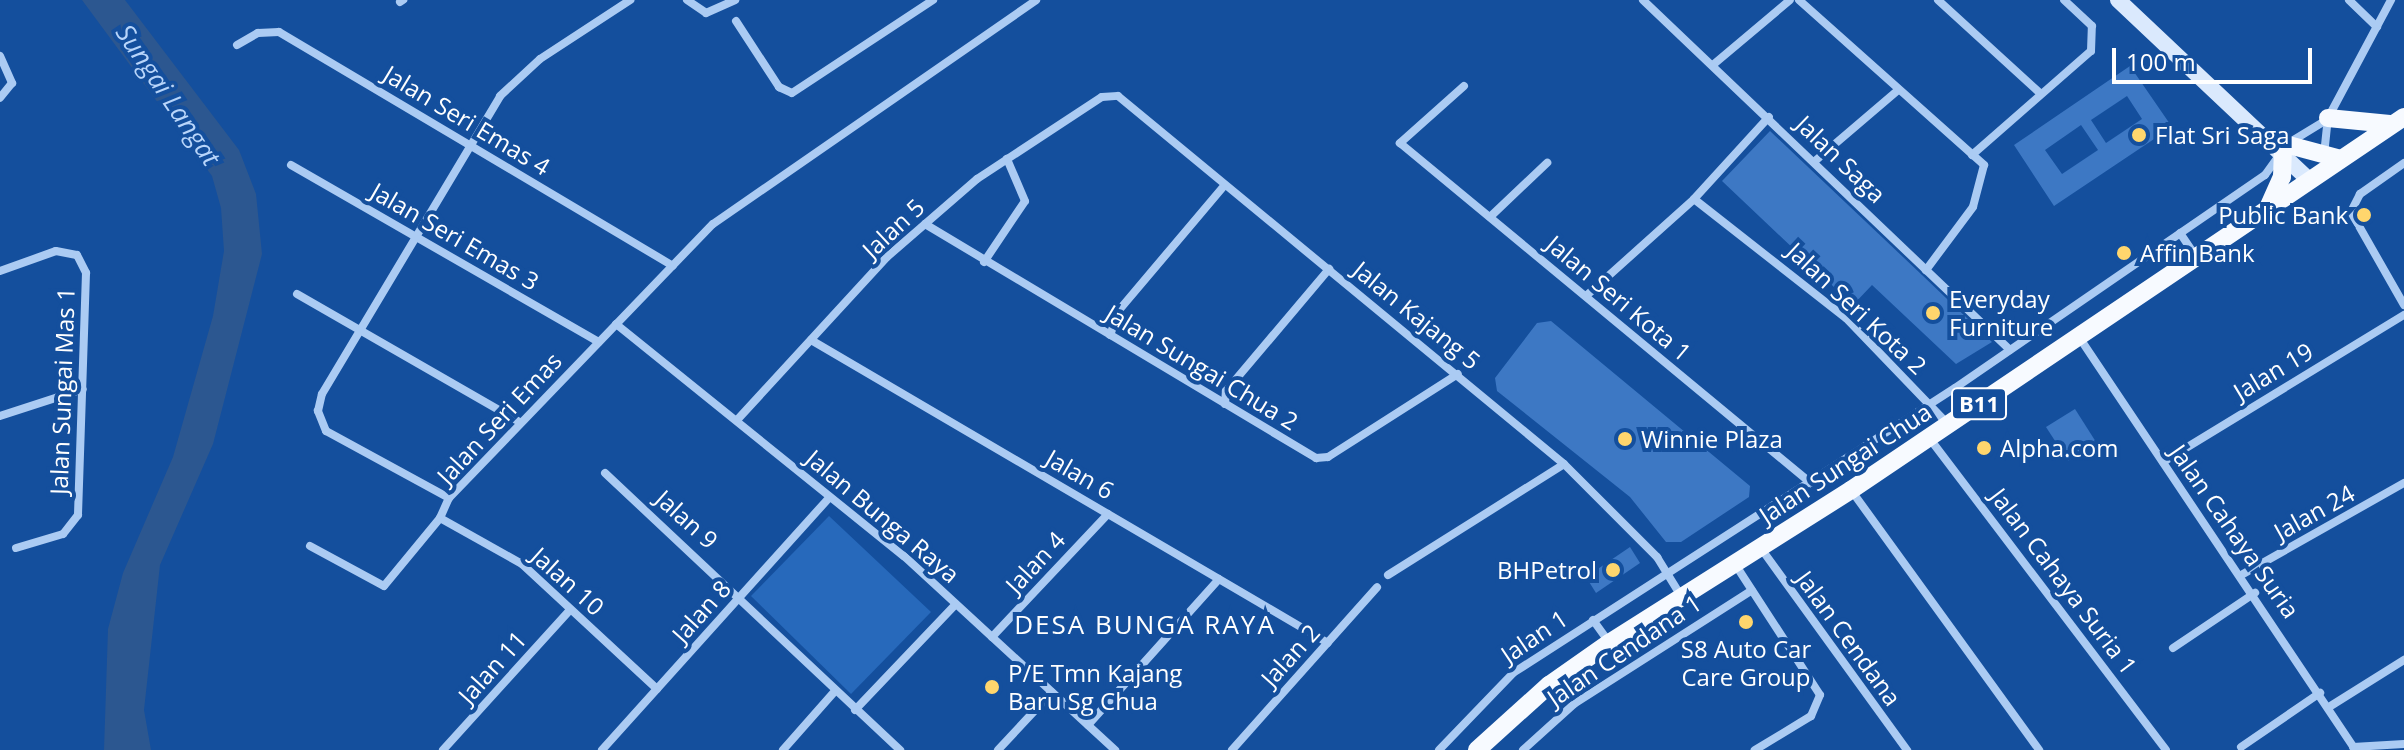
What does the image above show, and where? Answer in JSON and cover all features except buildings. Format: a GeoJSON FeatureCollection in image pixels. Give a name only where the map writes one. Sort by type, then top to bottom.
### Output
{"type":"FeatureCollection","features":[{"type":"Feature","properties":{"kind":"main road"},"geometry":{"type":"LineString","coordinates":[[2328,118],[2398,121]]}},
{"type":"Feature","properties":{"kind":"main road","name":"Jalan Sungai Chua"},"geometry":{"type":"LineString","coordinates":[[1477,750],[1541,691],[1609,643],[1851,490],[2266,210],[2324,166],[2398,121]]}},
{"type":"Feature","properties":{"kind":"main road"},"geometry":{"type":"LineString","coordinates":[[2278,146],[2324,166]]}},
{"type":"Feature","properties":{"kind":"main road"},"geometry":{"type":"LineString","coordinates":[[2266,210],[2282,177],[2278,146]]}},
{"type":"Feature","properties":{"kind":"street"},"geometry":{"type":"LineString","coordinates":[[449,498],[326,431],[318,411],[361,328],[469,143],[523,73],[630,0]]}},
{"type":"Feature","properties":{"kind":"street"},"geometry":{"type":"LineString","coordinates":[[687,0],[706,13],[735,0]]}},
{"type":"Feature","properties":{"kind":"street"},"geometry":{"type":"LineString","coordinates":[[736,21],[779,87],[792,93],[933,0]]}},
{"type":"Feature","properties":{"kind":"street","name":"Jalan Seri Emas"},"geometry":{"type":"LineString","coordinates":[[310,546],[384,586],[440,518],[449,498],[713,224],[748,196],[1036,0]]}},
{"type":"Feature","properties":{"kind":"street","name":"Jalan Saga"},"geometry":{"type":"LineString","coordinates":[[1643,0],[1714,64],[2010,350]]}},
{"type":"Feature","properties":{"kind":"street"},"geometry":{"type":"LineString","coordinates":[[1714,64],[1790,0]]}},
{"type":"Feature","properties":{"kind":"street"},"geometry":{"type":"LineString","coordinates":[[1799,0],[1984,165],[1981,190],[1926,270]]}},
{"type":"Feature","properties":{"kind":"street"},"geometry":{"type":"LineString","coordinates":[[1938,0],[2040,93]]}},
{"type":"Feature","properties":{"kind":"street"},"geometry":{"type":"LineString","coordinates":[[1972,155],[2091,51],[2095,33],[2064,0]]}},
{"type":"Feature","properties":{"kind":"street"},"geometry":{"type":"LineString","coordinates":[[2118,0],[2278,146],[2324,166],[2328,118],[2391,0]]}},
{"type":"Feature","properties":{"kind":"street"},"geometry":{"type":"LineString","coordinates":[[2349,0],[2377,27]]}},
{"type":"Feature","properties":{"kind":"street","name":"Jalan Seri Emas 4"},"geometry":{"type":"LineString","coordinates":[[237,45],[258,33],[279,32],[673,266]]}},
{"type":"Feature","properties":{"kind":"street"},"geometry":{"type":"LineString","coordinates":[[0,56],[12,83],[4,97]]}},
{"type":"Feature","properties":{"kind":"street","name":"Jalan Seri Kota 1"},"geometry":{"type":"LineString","coordinates":[[1464,86],[1400,143],[1812,484]]}},
{"type":"Feature","properties":{"kind":"street"},"geometry":{"type":"LineString","coordinates":[[1815,161],[1898,90]]}},
{"type":"Feature","properties":{"kind":"street","name":"Jalan Kajang 5"},"geometry":{"type":"LineString","coordinates":[[1102,97],[1118,96],[1564,464],[1667,571],[1681,596]]}},
{"type":"Feature","properties":{"kind":"street","name":"Jalan 5"},"geometry":{"type":"LineString","coordinates":[[738,419],[925,224],[1007,159],[1102,97]]}},
{"type":"Feature","properties":{"kind":"street"},"geometry":{"type":"LineString","coordinates":[[1586,296],[1694,199],[1769,117]]}},
{"type":"Feature","properties":{"kind":"street"},"geometry":{"type":"LineString","coordinates":[[2278,146],[2293,141],[2328,118]]}},
{"type":"Feature","properties":{"kind":"street","name":"Jalan 1"},"geometry":{"type":"LineString","coordinates":[[1439,750],[1513,673],[1667,571],[1812,484],[2265,175],[2278,146]]}},
{"type":"Feature","properties":{"kind":"street"},"geometry":{"type":"LineString","coordinates":[[984,262],[1025,201],[1007,159]]}},
{"type":"Feature","properties":{"kind":"street"},"geometry":{"type":"LineString","coordinates":[[1490,217],[1547,163]]}},
{"type":"Feature","properties":{"kind":"street"},"geometry":{"type":"LineString","coordinates":[[2404,163],[2360,194],[2352,219],[2404,305]]}},
{"type":"Feature","properties":{"kind":"street","name":"Jalan Seri Emas 3"},"geometry":{"type":"LineString","coordinates":[[291,165],[599,342]]}},
{"type":"Feature","properties":{"kind":"street"},"geometry":{"type":"LineString","coordinates":[[1110,335],[1120,309],[1224,186]]}},
{"type":"Feature","properties":{"kind":"street","name":"Jalan Seri Kota 2"},"geometry":{"type":"LineString","coordinates":[[1694,199],[1823,298],[1948,424]]}},
{"type":"Feature","properties":{"kind":"street","name":"Jalan Sungai Chua 2"},"geometry":{"type":"LineString","coordinates":[[925,224],[1316,458],[1328,457],[1458,374]]}},
{"type":"Feature","properties":{"kind":"street"},"geometry":{"type":"LineString","coordinates":[[2180,233],[2196,257]]}},
{"type":"Feature","properties":{"kind":"street","name":"Jalan Sungai Mas 1"},"geometry":{"type":"LineString","coordinates":[[0,271],[56,251],[77,255],[86,273],[78,515],[63,534],[16,548]]}},
{"type":"Feature","properties":{"kind":"street"},"geometry":{"type":"LineString","coordinates":[[1225,404],[1226,391],[1329,269]]}},
{"type":"Feature","properties":{"kind":"street"},"geometry":{"type":"LineString","coordinates":[[297,294],[361,328],[521,423]]}},
{"type":"Feature","properties":{"kind":"street","name":"Jalan 19"},"geometry":{"type":"LineString","coordinates":[[2163,462],[2404,315]]}},
{"type":"Feature","properties":{"kind":"street","name":"Jalan Bunga Raya"},"geometry":{"type":"LineString","coordinates":[[616,324],[738,419],[956,604],[1115,750]]}},
{"type":"Feature","properties":{"kind":"street","name":"Jalan Cahaya Suria"},"geometry":{"type":"LineString","coordinates":[[2079,337],[2243,574],[2354,749]]}},
{"type":"Feature","properties":{"kind":"street","name":"Jalan 6"},"geometry":{"type":"LineString","coordinates":[[811,340],[1328,643]]}},
{"type":"Feature","properties":{"kind":"street"},"geometry":{"type":"LineString","coordinates":[[0,416],[83,389]]}},
{"type":"Feature","properties":{"kind":"street","name":"Jalan Cahaya Suria 1"},"geometry":{"type":"LineString","coordinates":[[1929,438],[2166,750]]}},
{"type":"Feature","properties":{"kind":"street"},"geometry":{"type":"LineString","coordinates":[[1388,575],[1564,464]]}},
{"type":"Feature","properties":{"kind":"street","name":"Jalan 9"},"geometry":{"type":"LineString","coordinates":[[605,473],[739,599]]}},
{"type":"Feature","properties":{"kind":"street","name":"Jalan 24"},"geometry":{"type":"LineString","coordinates":[[2243,574],[2404,483]]}},
{"type":"Feature","properties":{"kind":"street"},"geometry":{"type":"LineString","coordinates":[[1851,490],[2039,750]]}},
{"type":"Feature","properties":{"kind":"street","name":"Jalan 8"},"geometry":{"type":"LineString","coordinates":[[602,750],[829,498]]}},
{"type":"Feature","properties":{"kind":"street","name":"Jalan 4"},"geometry":{"type":"LineString","coordinates":[[992,637],[1108,514]]}},
{"type":"Feature","properties":{"kind":"street","name":"Jalan 10"},"geometry":{"type":"LineString","coordinates":[[440,518],[522,564],[657,689]]}},
{"type":"Feature","properties":{"kind":"street","name":"Jalan Cendana"},"geometry":{"type":"LineString","coordinates":[[1760,547],[1907,750]]}},
{"type":"Feature","properties":{"kind":"street"},"geometry":{"type":"LineString","coordinates":[[1735,563],[1815,680],[1817,709],[1755,750]]}},
{"type":"Feature","properties":{"kind":"street"},"geometry":{"type":"LineString","coordinates":[[1088,725],[1219,579]]}},
{"type":"Feature","properties":{"kind":"street","name":"Jalan 2"},"geometry":{"type":"LineString","coordinates":[[1232,750],[1377,587]]}},
{"type":"Feature","properties":{"kind":"street","name":"Jalan Cendana 1"},"geometry":{"type":"LineString","coordinates":[[1523,750],[1574,704],[1752,590]]}},
{"type":"Feature","properties":{"kind":"street"},"geometry":{"type":"LineString","coordinates":[[2173,648],[2255,593]]}},
{"type":"Feature","properties":{"kind":"street"},"geometry":{"type":"LineString","coordinates":[[739,599],[900,750]]}},
{"type":"Feature","properties":{"kind":"street"},"geometry":{"type":"LineString","coordinates":[[855,710],[956,604]]}},
{"type":"Feature","properties":{"kind":"street","name":"Jalan 11"},"geometry":{"type":"LineString","coordinates":[[443,750],[570,610]]}},
{"type":"Feature","properties":{"kind":"street"},"geometry":{"type":"LineString","coordinates":[[1593,620],[1609,643]]}},
{"type":"Feature","properties":{"kind":"street"},"geometry":{"type":"LineString","coordinates":[[2329,707],[2404,660]]}},
{"type":"Feature","properties":{"kind":"street"},"geometry":{"type":"LineString","coordinates":[[783,750],[835,691]]}},
{"type":"Feature","properties":{"kind":"street"},"geometry":{"type":"LineString","coordinates":[[998,750],[1052,692]]}},
{"type":"Feature","properties":{"kind":"street"},"geometry":{"type":"LineString","coordinates":[[2241,747],[2320,693]]}},
{"type":"Feature","properties":{"kind":"street"},"geometry":{"type":"LineString","coordinates":[[2354,749],[2404,744]]}},
{"type":"Feature","properties":{"kind":"shaded area"},"geometry":{"type":"Polygon","coordinates":[[[829,516],[931,612],[851,694],[751,596],[829,516]]]}},
{"type":"Feature","properties":{"kind":"water","name":"Sungai Langat"},"geometry":{"type":"Polygon","coordinates":[[[82,0],[125,0],[239,150],[256,194],[262,254],[213,444],[160,565],[144,710],[151,750],[104,750],[108,629],[123,573],[173,457],[213,316],[224,251],[221,208],[212,176],[82,0]]]}},
{"type":"Feature","properties":{"kind":"place","name":"Flat Sri Saga"},"geometry":{"type":"Point","coordinates":[2139,135]}},
{"type":"Feature","properties":{"kind":"place","name":"Public Bank"},"geometry":{"type":"Point","coordinates":[2364,215]}},
{"type":"Feature","properties":{"kind":"place","name":"Affin Bank"},"geometry":{"type":"Point","coordinates":[2124,253]}},
{"type":"Feature","properties":{"kind":"place","name":"Everyday Furniture"},"geometry":{"type":"Point","coordinates":[1933,313]}},
{"type":"Feature","properties":{"kind":"place","name":"Winnie Plaza"},"geometry":{"type":"Point","coordinates":[1625,439]}},
{"type":"Feature","properties":{"kind":"place","name":"Alpha.com"},"geometry":{"type":"Point","coordinates":[1984,448]}},
{"type":"Feature","properties":{"kind":"place","name":"BHPetrol"},"geometry":{"type":"Point","coordinates":[1613,570]}},
{"type":"Feature","properties":{"kind":"place","name":"S8 Auto Car Care Group"},"geometry":{"type":"Point","coordinates":[1746,622]}},
{"type":"Feature","properties":{"kind":"place","name":"P/E Tmn Kajang Baru Sg Chua"},"geometry":{"type":"Point","coordinates":[992,687]}},
{"type":"Feature","properties":{"kind":"district","name":"DESA BUNGA RAYA"},"geometry":{"type":"Point","coordinates":[1145,625]}}]}
